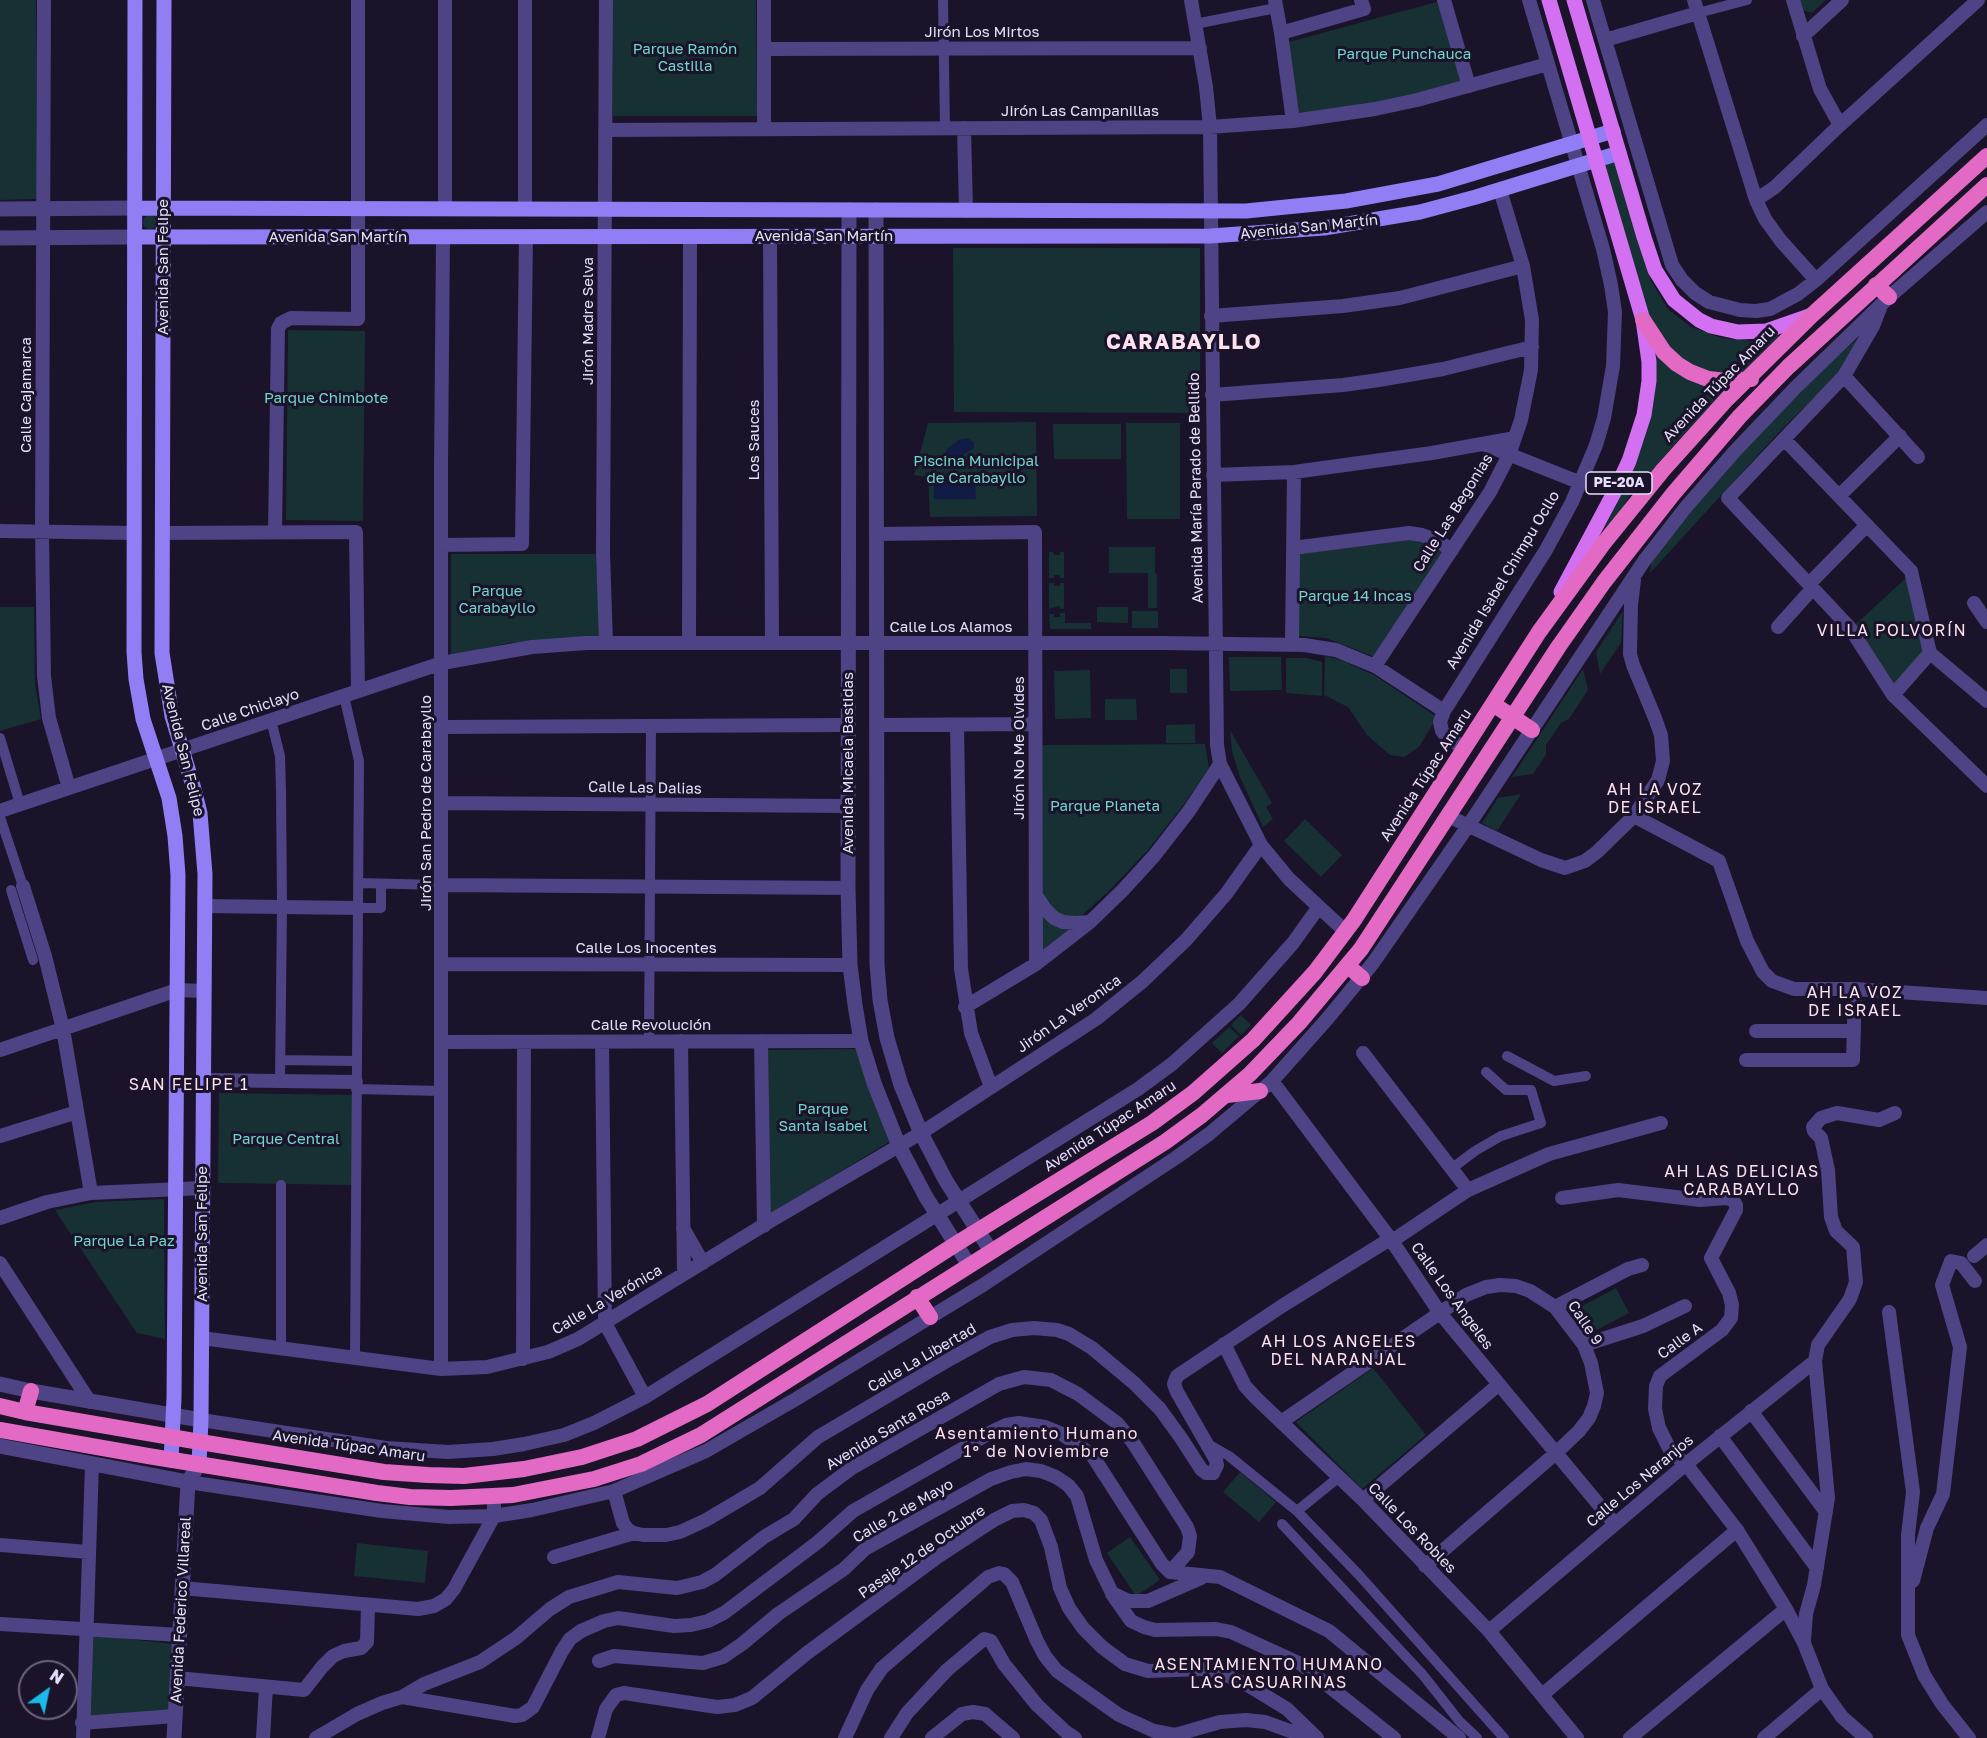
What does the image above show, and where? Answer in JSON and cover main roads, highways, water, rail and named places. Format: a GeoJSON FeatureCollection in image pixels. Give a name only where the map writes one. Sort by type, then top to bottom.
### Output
{"type":"FeatureCollection","features":[{"type":"Feature","properties":{"kind":"highway","name":"Avenida Túpac Amaru"},"geometry":{"type":"LineString","coordinates":[[0,1406],[172,1438],[384,1472],[428,1476],[496,1474],[582,1458],[638,1439],[698,1409],[957,1244],[1152,1124],[1193,1093],[1253,1040],[1285,1007],[1346,932],[1539,632],[1603,544],[1685,444],[1745,380],[1814,312],[1987,156]]}},
{"type":"Feature","properties":{"kind":"highway"},"geometry":{"type":"LineString","coordinates":[[0,1430],[171,1460],[410,1497],[494,1497],[543,1490],[594,1479],[641,1464],[677,1456],[701,1435],[1165,1142],[1227,1095],[1275,1049],[1348,966],[1376,928],[1564,639],[1644,530],[1740,416],[1788,367],[1987,185]]}},
{"type":"Feature","properties":{"kind":"highway"},"geometry":{"type":"LineString","coordinates":[[1876,285],[1885,301]]}},
{"type":"Feature","properties":{"kind":"highway"},"geometry":{"type":"LineString","coordinates":[[1814,312],[1832,325]]}},
{"type":"Feature","properties":{"kind":"highway"},"geometry":{"type":"LineString","coordinates":[[1643,320],[1664,352],[1677,364],[1708,379],[1745,380],[1765,376],[1788,367]]}},
{"type":"Feature","properties":{"kind":"highway"},"geometry":{"type":"LineString","coordinates":[[1493,704],[1532,730]]}},
{"type":"Feature","properties":{"kind":"highway"},"geometry":{"type":"LineString","coordinates":[[1348,966],[1362,978]]}},
{"type":"Feature","properties":{"kind":"highway"},"geometry":{"type":"LineString","coordinates":[[1227,1095],[1266,1086]]}},
{"type":"Feature","properties":{"kind":"highway"},"geometry":{"type":"LineString","coordinates":[[917,1297],[930,1317]]}},
{"type":"Feature","properties":{"kind":"highway"},"geometry":{"type":"LineString","coordinates":[[25,1412],[31,1391]]}},
{"type":"Feature","properties":{"kind":"main road","name":"Avenida San Felipe"},"geometry":{"type":"LineString","coordinates":[[135,0],[134,652],[136,679],[144,719],[169,798],[178,874],[171,1460]]}},
{"type":"Feature","properties":{"kind":"main road","name":"Avenida San Felipe"},"geometry":{"type":"LineString","coordinates":[[164,0],[162,653],[168,695],[200,813],[204,854],[199,1464]]}},
{"type":"Feature","properties":{"kind":"main road","name":"PE-20A"},"geometry":{"type":"LineString","coordinates":[[1539,632],[1616,489],[1638,436],[1649,381],[1649,362],[1643,320],[1549,0]]}},
{"type":"Feature","properties":{"kind":"main road","name":"PE-20A"},"geometry":{"type":"LineString","coordinates":[[1574,0],[1655,270],[1674,300],[1686,312],[1711,326],[1745,333],[1783,327],[1814,312]]}},
{"type":"Feature","properties":{"kind":"main road","name":"Avenida San Martín"},"geometry":{"type":"LineString","coordinates":[[135,208],[966,211],[1209,211],[1285,208],[1379,196],[1470,175],[1613,131]]}},
{"type":"Feature","properties":{"kind":"main road","name":"Avenida San Martín"},"geometry":{"type":"LineString","coordinates":[[135,237],[1210,236],[1288,232],[1356,224],[1420,212],[1619,153]]}},
{"type":"Feature","properties":{"kind":"water"},"geometry":{"type":"Polygon","coordinates":[[[967,438],[974,442],[974,448],[964,454],[958,465],[951,467],[946,464],[943,456],[948,448],[959,440],[967,438]]]}},
{"type":"Feature","properties":{"kind":"water"},"geometry":{"type":"Polygon","coordinates":[[[934,481],[975,481],[976,499],[934,499],[934,481]]]}},
{"type":"Feature","properties":{"kind":"district","name":"CARABAYLLO"},"geometry":{"type":"Point","coordinates":[1184,342]}},
{"type":"Feature","properties":{"kind":"district","name":"VILLA POLVORÍN"},"geometry":{"type":"Point","coordinates":[1892,631]}},
{"type":"Feature","properties":{"kind":"district","name":"AH LA VOZ DE ISRAEL"},"geometry":{"type":"Point","coordinates":[1655,799]}},
{"type":"Feature","properties":{"kind":"district","name":"AH LA VOZ DE ISRAEL"},"geometry":{"type":"Point","coordinates":[1855,1002]}},
{"type":"Feature","properties":{"kind":"district","name":"SAN FELIPE 1"},"geometry":{"type":"Point","coordinates":[189,1085]}},
{"type":"Feature","properties":{"kind":"district","name":"AH LAS DELICIAS CARABAYLLO"},"geometry":{"type":"Point","coordinates":[1742,1181]}},
{"type":"Feature","properties":{"kind":"district","name":"AH LOS ANGELES DEL NARANJAL"},"geometry":{"type":"Point","coordinates":[1339,1351]}},
{"type":"Feature","properties":{"kind":"district","name":"Asentamiento Humano 1º de Noviembre"},"geometry":{"type":"Point","coordinates":[1037,1443]}},
{"type":"Feature","properties":{"kind":"district","name":"ASENTAMIENTO HUMANO LAS CASUARINAS"},"geometry":{"type":"Point","coordinates":[1269,1674]}},
{"type":"Feature","properties":{"kind":"park label","name":"Parque Punchauca"},"geometry":{"type":"Point","coordinates":[1404,54]}},
{"type":"Feature","properties":{"kind":"park label","name":"Parque Ramón Castilla"},"geometry":{"type":"Point","coordinates":[685,58]}},
{"type":"Feature","properties":{"kind":"park label","name":"Parque Chimbote"},"geometry":{"type":"Point","coordinates":[326,398]}},
{"type":"Feature","properties":{"kind":"park label","name":"Piscina Municipal de Carabayllo"},"geometry":{"type":"Point","coordinates":[976,470]}},
{"type":"Feature","properties":{"kind":"park label","name":"Parque 14 Incas"},"geometry":{"type":"Point","coordinates":[1355,596]}},
{"type":"Feature","properties":{"kind":"park label","name":"Parque Carabayllo"},"geometry":{"type":"Point","coordinates":[497,600]}},
{"type":"Feature","properties":{"kind":"park label","name":"Parque Planeta"},"geometry":{"type":"Point","coordinates":[1105,806]}},
{"type":"Feature","properties":{"kind":"park label","name":"Parque Santa Isabel"},"geometry":{"type":"Point","coordinates":[823,1118]}},
{"type":"Feature","properties":{"kind":"park label","name":"Parque Central"},"geometry":{"type":"Point","coordinates":[286,1139]}},
{"type":"Feature","properties":{"kind":"park label","name":"Parque La Paz"},"geometry":{"type":"Point","coordinates":[124,1241]}}]}
